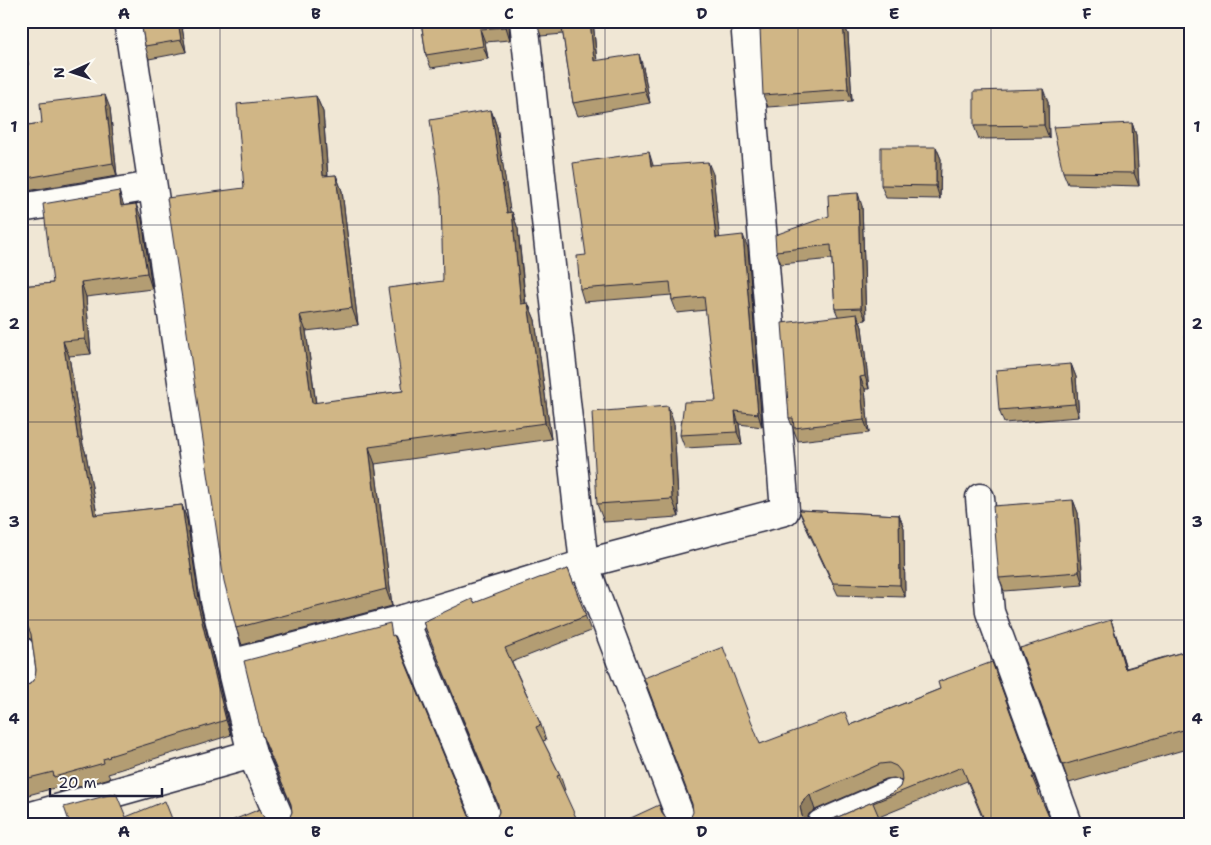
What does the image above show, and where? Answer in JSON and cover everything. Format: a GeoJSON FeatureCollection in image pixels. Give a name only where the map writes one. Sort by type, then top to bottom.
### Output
{"type":"FeatureCollection","features":[{"type":"Feature","properties":{"kind":"street"},"geometry":{"type":"LineString","coordinates":[[128,21],[215,601],[252,754],[282,824]]}},
{"type":"Feature","properties":{"kind":"street"},"geometry":{"type":"LineString","coordinates":[[524,21],[584,564],[683,824]]}},
{"type":"Feature","properties":{"kind":"street"},"geometry":{"type":"LineString","coordinates":[[230,664],[404,619],[584,564],[785,511],[746,33]]}},
{"type":"Feature","properties":{"kind":"street"},"geometry":{"type":"LineString","coordinates":[[21,208],[152,186]]}},
{"type":"Feature","properties":{"kind":"street"},"geometry":{"type":"LineString","coordinates":[[980,498],[990,612],[1068,824]]}},
{"type":"Feature","properties":{"kind":"street"},"geometry":{"type":"LineString","coordinates":[[404,619],[489,824]]}},
{"type":"Feature","properties":{"kind":"street"},"geometry":{"type":"LineString","coordinates":[[21,651],[26,687],[21,688]]}},
{"type":"Feature","properties":{"kind":"street"},"geometry":{"type":"LineString","coordinates":[[39,819],[252,754]]}},
{"type":"Feature","properties":{"kind":"street"},"geometry":{"type":"LineString","coordinates":[[821,824],[892,793]]}},
{"type":"Feature","properties":{"kind":"building"},"geometry":{"type":"Polygon","coordinates":[[[141,21],[178,21],[181,40],[145,46],[141,21]]]}},
{"type":"Feature","properties":{"kind":"building"},"geometry":{"type":"Polygon","coordinates":[[[421,21],[505,21],[506,27],[480,29],[483,46],[426,55],[421,21]]]}},
{"type":"Feature","properties":{"kind":"building"},"geometry":{"type":"Polygon","coordinates":[[[536,21],[561,21],[537,24],[536,21]]]}},
{"type":"Feature","properties":{"kind":"building"},"geometry":{"type":"Polygon","coordinates":[[[561,21],[590,21],[594,61],[639,54],[645,91],[573,103],[561,21]]]}},
{"type":"Feature","properties":{"kind":"building"},"geometry":{"type":"Polygon","coordinates":[[[843,22],[848,89],[763,95],[760,29],[843,22]]]}},
{"type":"Feature","properties":{"kind":"building"},"geometry":{"type":"Polygon","coordinates":[[[21,32],[24,52],[21,53],[21,32]]]}},
{"type":"Feature","properties":{"kind":"building"},"geometry":{"type":"Polygon","coordinates":[[[1043,89],[1044,125],[974,126],[974,91],[1043,89]]]}},
{"type":"Feature","properties":{"kind":"building"},"geometry":{"type":"Polygon","coordinates":[[[105,95],[113,163],[21,179],[21,126],[42,123],[40,103],[105,95]]]}},
{"type":"Feature","properties":{"kind":"building"},"geometry":{"type":"Polygon","coordinates":[[[316,96],[323,176],[336,175],[352,308],[300,315],[312,403],[403,391],[388,288],[443,281],[441,196],[430,120],[491,110],[507,213],[512,212],[521,304],[528,303],[545,423],[369,447],[386,589],[236,628],[224,581],[167,198],[244,188],[237,104],[316,96]]]}},
{"type":"Feature","properties":{"kind":"building"},"geometry":{"type":"Polygon","coordinates":[[[1132,123],[1134,173],[1063,172],[1053,127],[1132,123]]]}},
{"type":"Feature","properties":{"kind":"building"},"geometry":{"type":"Polygon","coordinates":[[[881,147],[936,147],[936,186],[881,185],[881,147]]]}},
{"type":"Feature","properties":{"kind":"building"},"geometry":{"type":"Polygon","coordinates":[[[649,152],[651,166],[708,162],[716,238],[743,235],[758,414],[735,411],[737,432],[680,435],[684,402],[716,401],[704,297],[672,300],[670,282],[580,289],[577,256],[586,255],[573,163],[649,152]]]}},
{"type":"Feature","properties":{"kind":"building"},"geometry":{"type":"Polygon","coordinates":[[[119,191],[121,206],[136,204],[147,273],[81,282],[85,339],[63,341],[78,439],[80,439],[94,515],[182,505],[194,589],[226,720],[109,756],[103,759],[104,763],[54,777],[53,772],[21,780],[21,687],[30,684],[35,678],[36,670],[31,634],[28,627],[21,621],[21,286],[53,283],[43,204],[119,191]]]}},
{"type":"Feature","properties":{"kind":"building"},"geometry":{"type":"Polygon","coordinates":[[[858,193],[861,308],[835,309],[831,245],[776,251],[775,235],[829,216],[828,195],[858,193]]]}},
{"type":"Feature","properties":{"kind":"building"},"geometry":{"type":"Polygon","coordinates":[[[857,314],[865,376],[860,377],[864,420],[794,428],[793,418],[789,418],[782,323],[857,314]]]}},
{"type":"Feature","properties":{"kind":"building"},"geometry":{"type":"Polygon","coordinates":[[[1190,320],[1190,355],[1187,356],[1184,321],[1190,320]]]}},
{"type":"Feature","properties":{"kind":"building"},"geometry":{"type":"Polygon","coordinates":[[[1071,364],[1075,404],[999,410],[996,370],[1071,364]]]}},
{"type":"Feature","properties":{"kind":"building"},"geometry":{"type":"Polygon","coordinates":[[[668,406],[672,499],[597,504],[592,412],[668,406]]]}},
{"type":"Feature","properties":{"kind":"building"},"geometry":{"type":"Polygon","coordinates":[[[1073,500],[1079,572],[999,578],[993,506],[1073,500]]]}},
{"type":"Feature","properties":{"kind":"building"},"geometry":{"type":"Polygon","coordinates":[[[799,510],[899,515],[900,585],[833,583],[799,510]]]}},
{"type":"Feature","properties":{"kind":"building"},"geometry":{"type":"Polygon","coordinates":[[[568,569],[586,616],[505,648],[541,725],[536,727],[560,775],[557,776],[579,824],[490,824],[496,819],[499,812],[498,804],[423,622],[472,599],[474,603],[568,569]]]}},
{"type":"Feature","properties":{"kind":"building"},"geometry":{"type":"Polygon","coordinates":[[[1111,620],[1125,669],[1190,650],[1190,728],[1063,765],[1020,648],[1111,620]]]}},
{"type":"Feature","properties":{"kind":"building"},"geometry":{"type":"Polygon","coordinates":[[[390,623],[392,636],[394,635],[469,816],[478,824],[283,824],[289,819],[292,812],[291,804],[262,735],[244,661],[390,623]]]}},
{"type":"Feature","properties":{"kind":"building"},"geometry":{"type":"Polygon","coordinates":[[[723,647],[760,744],[845,712],[850,725],[940,689],[938,682],[992,662],[1034,777],[1032,777],[1052,824],[986,824],[962,767],[873,803],[882,824],[822,824],[893,793],[900,787],[902,780],[901,772],[896,766],[889,763],[880,764],[810,795],[800,807],[802,816],[810,824],[684,824],[690,819],[693,812],[692,804],[644,678],[723,647]]]}},
{"type":"Feature","properties":{"kind":"building"},"geometry":{"type":"Polygon","coordinates":[[[116,793],[126,817],[165,801],[174,824],[70,824],[64,807],[116,793]]]}},
{"type":"Feature","properties":{"kind":"building"},"geometry":{"type":"Polygon","coordinates":[[[659,805],[663,815],[673,824],[618,824],[659,805]]]}},
{"type":"Feature","properties":{"kind":"building"},"geometry":{"type":"Polygon","coordinates":[[[260,809],[263,816],[272,824],[224,824],[260,809]]]}}]}
